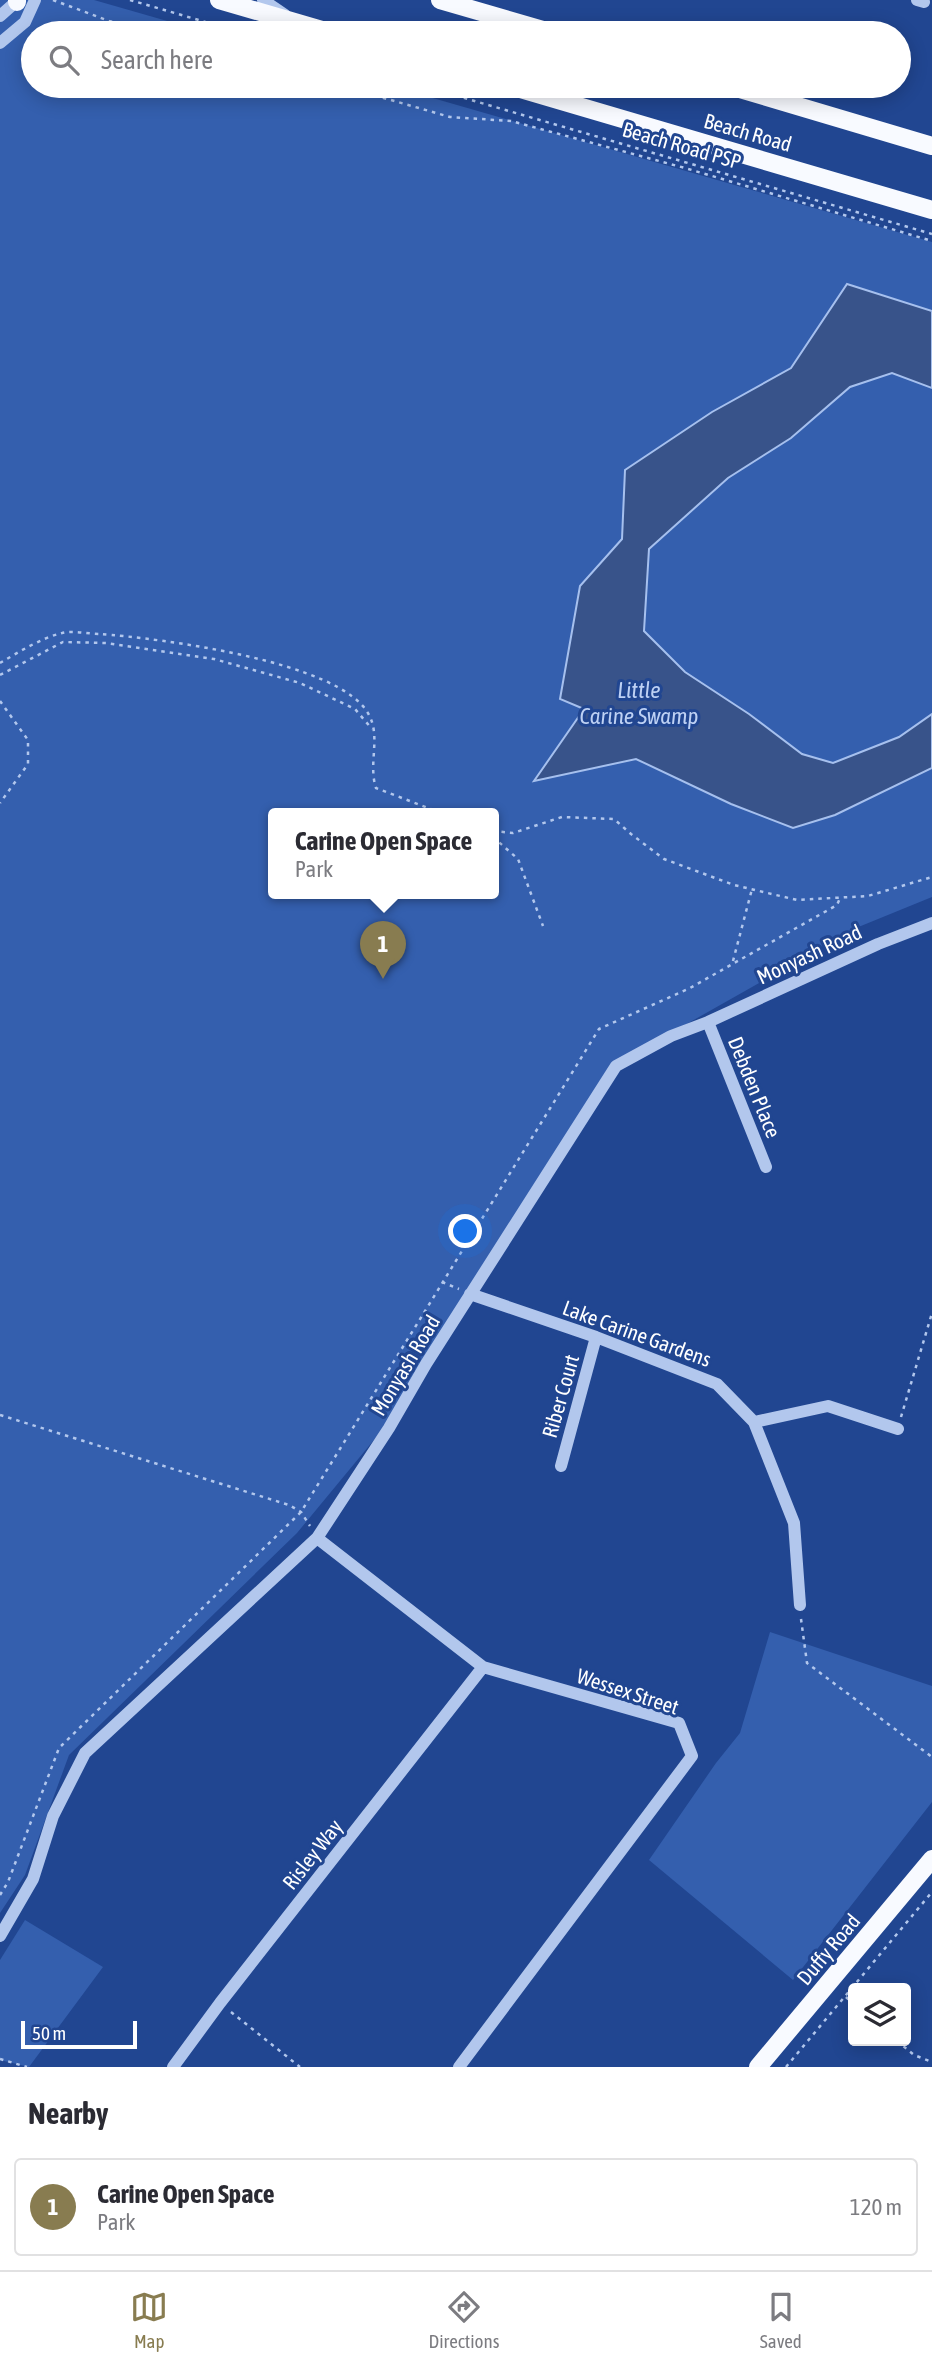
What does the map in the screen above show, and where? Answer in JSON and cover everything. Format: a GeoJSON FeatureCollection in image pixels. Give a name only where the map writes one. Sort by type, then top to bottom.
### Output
{"type":"FeatureCollection","features":[{"type":"Feature","properties":{"kind":"main road"},"geometry":{"type":"LineString","coordinates":[[219,0],[291,21]]}},
{"type":"Feature","properties":{"kind":"main road"},"geometry":{"type":"LineString","coordinates":[[440,0],[512,21]]}},
{"type":"Feature","properties":{"kind":"main road","name":"Beach Road"},"geometry":{"type":"LineString","coordinates":[[551,98],[932,210]]}},
{"type":"Feature","properties":{"kind":"main road","name":"Beach Road"},"geometry":{"type":"LineString","coordinates":[[770,98],[932,146]]}},
{"type":"Feature","properties":{"kind":"main road","name":"Duffy Road"},"geometry":{"type":"LineString","coordinates":[[758,2067],[932,1860]]}},
{"type":"Feature","properties":{"kind":"street"},"geometry":{"type":"LineString","coordinates":[[263,0],[295,21]]}},
{"type":"Feature","properties":{"kind":"street"},"geometry":{"type":"LineString","coordinates":[[0,16],[21,1],[25,21]]}},
{"type":"Feature","properties":{"kind":"street"},"geometry":{"type":"LineString","coordinates":[[0,43],[21,25]]}},
{"type":"Feature","properties":{"kind":"street","name":"Monyash Road"},"geometry":{"type":"LineString","coordinates":[[0,1936],[33,1878],[52,1815],[85,1753],[317,1538],[616,1066],[671,1036],[878,944],[932,923]]}},
{"type":"Feature","properties":{"kind":"street","name":"Debden Place"},"geometry":{"type":"LineString","coordinates":[[708,1021],[766,1167]]}},
{"type":"Feature","properties":{"kind":"street","name":"Lake Carine Gardens"},"geometry":{"type":"LineString","coordinates":[[470,1294],[596,1337],[717,1384],[754,1422],[794,1523],[800,1605]]}},
{"type":"Feature","properties":{"kind":"street","name":"Riber Court"},"geometry":{"type":"LineString","coordinates":[[561,1466],[596,1337]]}},
{"type":"Feature","properties":{"kind":"street"},"geometry":{"type":"LineString","coordinates":[[754,1422],[828,1406],[898,1429]]}},
{"type":"Feature","properties":{"kind":"street","name":"Wessex Street"},"geometry":{"type":"LineString","coordinates":[[317,1538],[483,1667],[679,1723],[692,1756],[458,2067]]}},
{"type":"Feature","properties":{"kind":"street","name":"Risley Way"},"geometry":{"type":"LineString","coordinates":[[173,2067],[483,1667]]}},
{"type":"Feature","properties":{"kind":"path"},"geometry":{"type":"LineString","coordinates":[[53,0],[109,21]]}},
{"type":"Feature","properties":{"kind":"path"},"geometry":{"type":"LineString","coordinates":[[130,0],[202,21]]}},
{"type":"Feature","properties":{"kind":"path"},"geometry":{"type":"LineString","coordinates":[[384,98],[450,117],[511,121],[685,168],[932,241]]}},
{"type":"Feature","properties":{"kind":"path","name":"Beach Road PSP"},"geometry":{"type":"LineString","coordinates":[[464,98],[932,234]]}},
{"type":"Feature","properties":{"kind":"path"},"geometry":{"type":"LineString","coordinates":[[0,663],[30,646],[64,632],[135,636],[209,647],[293,669],[348,692],[369,713],[374,732],[372,775],[376,788],[428,808]]}},
{"type":"Feature","properties":{"kind":"path"},"geometry":{"type":"LineString","coordinates":[[0,675],[63,642],[106,643],[214,659],[300,682],[355,709],[374,732]]}},
{"type":"Feature","properties":{"kind":"path"},"geometry":{"type":"LineString","coordinates":[[0,701],[28,740],[28,764],[0,803]]}},
{"type":"Feature","properties":{"kind":"path"},"geometry":{"type":"LineString","coordinates":[[499,832],[513,833],[562,817],[614,818],[664,859],[734,885],[797,900],[867,896],[932,877]]}},
{"type":"Feature","properties":{"kind":"path"},"geometry":{"type":"LineString","coordinates":[[626,839],[631,834]]}},
{"type":"Feature","properties":{"kind":"path"},"geometry":{"type":"LineString","coordinates":[[499,842],[518,859],[543,926]]}},
{"type":"Feature","properties":{"kind":"path"},"geometry":{"type":"LineString","coordinates":[[733,962],[752,889]]}},
{"type":"Feature","properties":{"kind":"path"},"geometry":{"type":"LineString","coordinates":[[0,1895],[8,1882],[58,1748],[301,1512],[599,1029],[690,988],[837,905],[840,898]]}},
{"type":"Feature","properties":{"kind":"path"},"geometry":{"type":"LineString","coordinates":[[898,1429],[932,1313]]}},
{"type":"Feature","properties":{"kind":"path"},"geometry":{"type":"LineString","coordinates":[[0,1415],[289,1505],[301,1512],[317,1538]]}},
{"type":"Feature","properties":{"kind":"path"},"geometry":{"type":"LineString","coordinates":[[800,1605],[807,1663],[932,1757]]}},
{"type":"Feature","properties":{"kind":"path"},"geometry":{"type":"LineString","coordinates":[[786,2067],[932,1892]]}},
{"type":"Feature","properties":{"kind":"path"},"geometry":{"type":"LineString","coordinates":[[220,2003],[300,2067]]}},
{"type":"Feature","properties":{"kind":"path"},"geometry":{"type":"LineString","coordinates":[[903,2046],[914,2055],[932,2062]]}},
{"type":"Feature","properties":{"kind":"path"},"geometry":{"type":"LineString","coordinates":[[0,2059],[27,2067]]}},
{"type":"Feature","properties":{"kind":"shaded area"},"geometry":{"type":"Polygon","coordinates":[[[0,0],[94,0],[167,21],[21,21],[21,98],[433,98],[932,242],[932,897],[856,928],[609,1068],[378,1435],[297,1533],[69,1755],[25,1875],[0,1913],[0,0]]]}},
{"type":"Feature","properties":{"kind":"shaded area"},"geometry":{"type":"Polygon","coordinates":[[[770,1632],[932,1686],[932,1802],[793,1980],[649,1860],[740,1733],[770,1632]]]}},
{"type":"Feature","properties":{"kind":"shaded area"},"geometry":{"type":"Polygon","coordinates":[[[25,1920],[103,1967],[29,2067],[0,2060],[0,1960],[25,1920]]]}},
{"type":"Feature","properties":{"kind":"water","name":"Little Carine Swamp"},"geometry":{"type":"Polygon","coordinates":[[[847,284],[932,311],[932,388],[892,373],[850,387],[791,438],[728,478],[649,549],[644,631],[685,672],[749,714],[802,754],[833,763],[899,737],[932,714],[932,768],[835,815],[793,828],[731,804],[636,759],[534,781],[584,709],[560,699],[580,586],[622,539],[625,470],[712,412],[791,368],[847,284]]]}},
{"type":"Feature","properties":{"kind":"place","name":"Carine Open Space"},"geometry":{"type":"Point","coordinates":[383,979]}}]}
